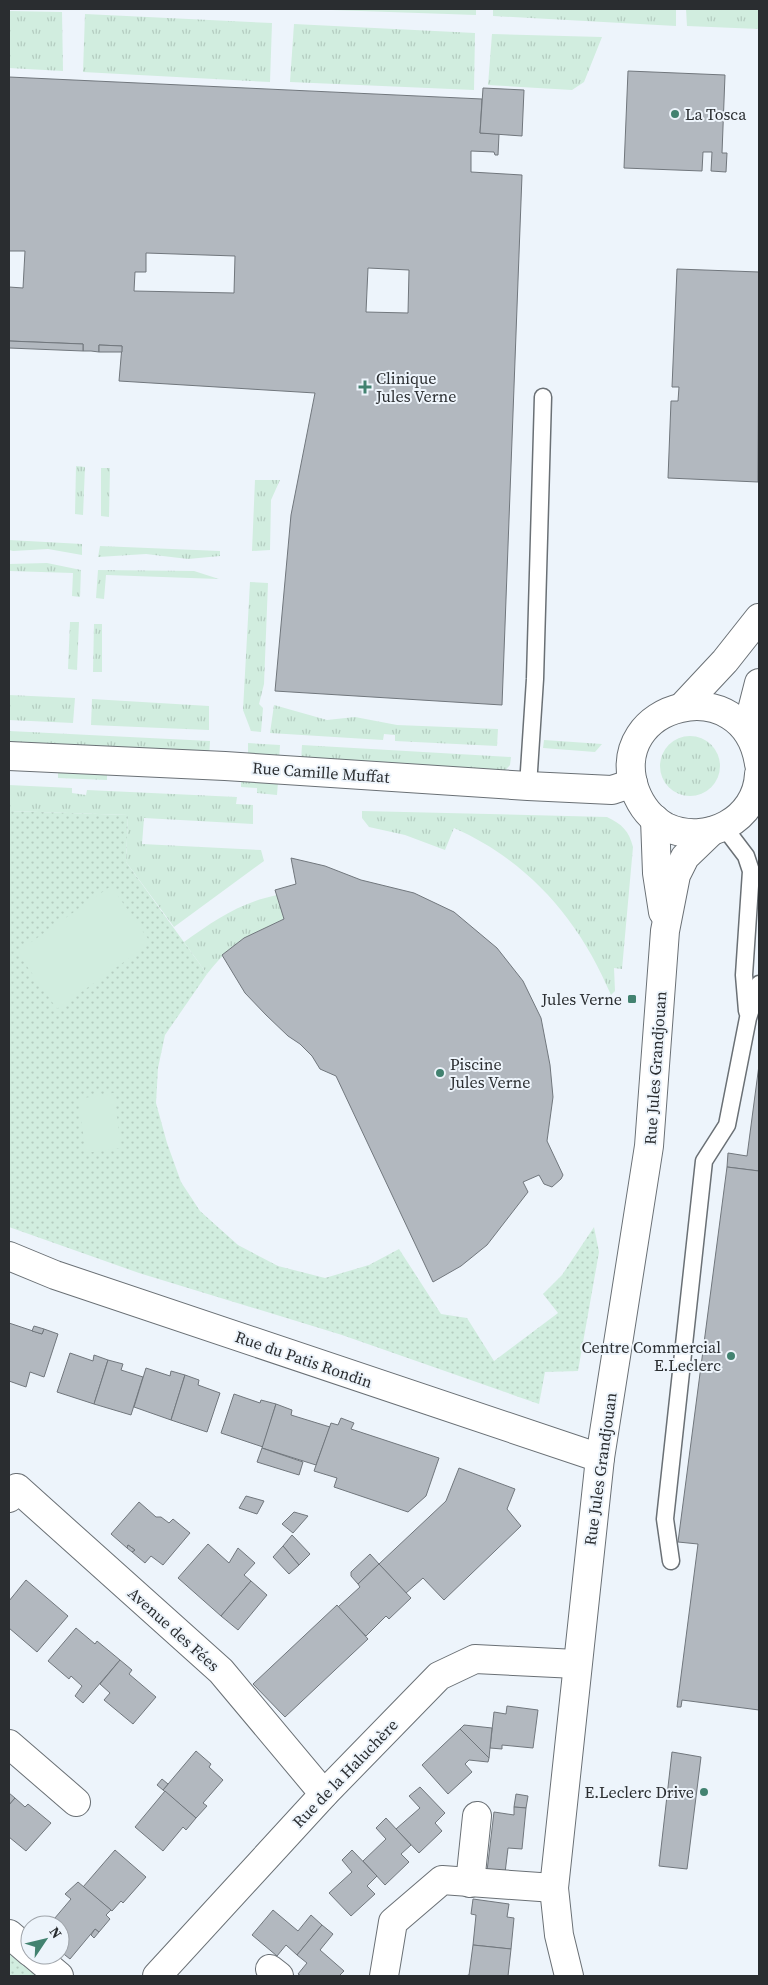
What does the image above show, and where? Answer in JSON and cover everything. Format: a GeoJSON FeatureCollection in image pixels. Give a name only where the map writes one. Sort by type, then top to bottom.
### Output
{"type":"FeatureCollection","features":[{"type":"Feature","properties":{"kind":"street"},"geometry":{"type":"LineString","coordinates":[[682,707],[725,661],[759,618]]}},
{"type":"Feature","properties":{"kind":"street"},"geometry":{"type":"LineString","coordinates":[[757,767],[736,719],[722,710],[706,706],[682,707],[662,714],[641,734],[631,760],[633,783],[638,800],[655,819],[671,828],[688,834],[718,829],[744,812],[757,767],[759,682]]}},
{"type":"Feature","properties":{"kind":"street","name":"Rue Camille Muffat"},"geometry":{"type":"LineString","coordinates":[[9,756],[225,766],[612,790],[633,783]]}},
{"type":"Feature","properties":{"kind":"street","name":"Rue Jules Grandjouan"},"geometry":{"type":"LineString","coordinates":[[655,819],[656,873],[666,931]]}},
{"type":"Feature","properties":{"kind":"street","name":"Rue Jules Grandjouan"},"geometry":{"type":"LineString","coordinates":[[569,1976],[559,1935],[554,1888],[576,1664],[600,1458],[649,1146],[666,931],[676,875],[685,857],[718,829]]}},
{"type":"Feature","properties":{"kind":"street","name":"Rue du Patis Rondin"},"geometry":{"type":"LineString","coordinates":[[9,1256],[55,1275],[600,1458]]}},
{"type":"Feature","properties":{"kind":"street","name":"Avenue des Fées"},"geometry":{"type":"LineString","coordinates":[[9,1498],[17,1488],[221,1671],[324,1794]]}},
{"type":"Feature","properties":{"kind":"street","name":"Rue de la Haluchère"},"geometry":{"type":"LineString","coordinates":[[157,1976],[324,1794],[439,1676],[475,1659],[576,1664]]}},
{"type":"Feature","properties":{"kind":"street"},"geometry":{"type":"LineString","coordinates":[[9,1744],[76,1802]]}},
{"type":"Feature","properties":{"kind":"street"},"geometry":{"type":"LineString","coordinates":[[470,1883],[477,1816]]}},
{"type":"Feature","properties":{"kind":"street"},"geometry":{"type":"LineString","coordinates":[[384,1976],[393,1922],[442,1880],[554,1888]]}},
{"type":"Feature","properties":{"kind":"street"},"geometry":{"type":"LineString","coordinates":[[9,1934],[20,1943]]}},
{"type":"Feature","properties":{"kind":"street"},"geometry":{"type":"LineString","coordinates":[[46,1965],[59,1976]]}},
{"type":"Feature","properties":{"kind":"lane"},"geometry":{"type":"LineString","coordinates":[[528,786],[535,679],[542,397]]}},
{"type":"Feature","properties":{"kind":"lane"},"geometry":{"type":"LineString","coordinates":[[718,829],[746,856],[751,871],[744,975],[748,1018]]}},
{"type":"Feature","properties":{"kind":"lane"},"geometry":{"type":"LineString","coordinates":[[671,1561],[664,1519],[704,1161],[727,1125],[748,1018],[759,984]]}},
{"type":"Feature","properties":{"kind":"green space"},"geometry":{"type":"Polygon","coordinates":[[[303,9],[476,9],[476,15],[303,9]]]}},
{"type":"Feature","properties":{"kind":"green space"},"geometry":{"type":"Polygon","coordinates":[[[493,9],[676,9],[676,26],[493,16],[493,9]]]}},
{"type":"Feature","properties":{"kind":"green space"},"geometry":{"type":"Polygon","coordinates":[[[686,9],[759,9],[759,29],[687,26],[686,9]]]}},
{"type":"Feature","properties":{"kind":"green space"},"geometry":{"type":"Polygon","coordinates":[[[9,11],[62,12],[63,71],[9,68],[9,11]]]}},
{"type":"Feature","properties":{"kind":"green space"},"geometry":{"type":"Polygon","coordinates":[[[85,14],[272,23],[270,82],[83,72],[85,14]]]}},
{"type":"Feature","properties":{"kind":"green space"},"geometry":{"type":"Polygon","coordinates":[[[294,24],[475,33],[474,90],[290,82],[294,24]]]}},
{"type":"Feature","properties":{"kind":"green space"},"geometry":{"type":"Polygon","coordinates":[[[492,34],[602,37],[584,82],[572,90],[488,85],[492,34]]]}},
{"type":"Feature","properties":{"kind":"green space"},"geometry":{"type":"Polygon","coordinates":[[[76,466],[85,467],[83,515],[75,514],[76,466]]]}},
{"type":"Feature","properties":{"kind":"green space"},"geometry":{"type":"Polygon","coordinates":[[[101,468],[110,468],[109,517],[101,516],[101,468]]]}},
{"type":"Feature","properties":{"kind":"green space"},"geometry":{"type":"Polygon","coordinates":[[[255,480],[280,480],[271,500],[270,550],[252,551],[255,480]]]}},
{"type":"Feature","properties":{"kind":"green space"},"geometry":{"type":"Polygon","coordinates":[[[9,540],[82,544],[82,555],[48,549],[13,551],[9,550],[9,540]]]}},
{"type":"Feature","properties":{"kind":"green space"},"geometry":{"type":"Polygon","coordinates":[[[100,546],[220,551],[220,556],[188,559],[146,554],[98,557],[100,546]]]}},
{"type":"Feature","properties":{"kind":"green space"},"geometry":{"type":"Polygon","coordinates":[[[47,563],[81,570],[80,597],[72,596],[73,573],[9,571],[9,564],[47,563]]]}},
{"type":"Feature","properties":{"kind":"green space"},"geometry":{"type":"Polygon","coordinates":[[[98,570],[194,571],[219,579],[106,575],[104,599],[96,598],[98,570]]]}},
{"type":"Feature","properties":{"kind":"green space"},"geometry":{"type":"Polygon","coordinates":[[[250,582],[268,583],[264,684],[259,704],[263,708],[261,732],[251,731],[243,710],[250,582]]]}},
{"type":"Feature","properties":{"kind":"green space"},"geometry":{"type":"Polygon","coordinates":[[[70,622],[79,622],[77,670],[68,669],[70,622]]]}},
{"type":"Feature","properties":{"kind":"green space"},"geometry":{"type":"Polygon","coordinates":[[[94,624],[102,624],[102,672],[93,672],[94,624]]]}},
{"type":"Feature","properties":{"kind":"green space"},"geometry":{"type":"Polygon","coordinates":[[[9,695],[75,698],[73,723],[9,720],[9,695]]]}},
{"type":"Feature","properties":{"kind":"green space"},"geometry":{"type":"Polygon","coordinates":[[[92,699],[209,706],[209,730],[91,725],[92,699]]]}},
{"type":"Feature","properties":{"kind":"green space"},"geometry":{"type":"Polygon","coordinates":[[[274,705],[327,720],[355,717],[397,725],[498,729],[497,746],[395,741],[395,735],[384,734],[383,740],[270,733],[274,705]]]}},
{"type":"Feature","properties":{"kind":"green space"},"geometry":{"type":"Polygon","coordinates":[[[9,731],[210,741],[209,758],[9,748],[9,731]]]}},
{"type":"Feature","properties":{"kind":"green space"},"geometry":{"type":"Polygon","coordinates":[[[690,736],[707,741],[715,749],[720,766],[715,783],[707,791],[690,796],[673,791],[665,783],[660,766],[665,749],[673,741],[690,736]]]}},
{"type":"Feature","properties":{"kind":"green space"},"geometry":{"type":"Polygon","coordinates":[[[544,740],[602,744],[595,752],[543,748],[544,740]]]}},
{"type":"Feature","properties":{"kind":"green space"},"geometry":{"type":"Polygon","coordinates":[[[248,743],[280,745],[279,760],[248,759],[248,743]]]}},
{"type":"Feature","properties":{"kind":"green space"},"geometry":{"type":"Polygon","coordinates":[[[302,745],[511,757],[510,765],[502,774],[301,762],[302,745]]]}},
{"type":"Feature","properties":{"kind":"green space"},"geometry":{"type":"Polygon","coordinates":[[[58,769],[107,772],[107,780],[58,778],[58,769]]]}},
{"type":"Feature","properties":{"kind":"green space"},"geometry":{"type":"Polygon","coordinates":[[[241,779],[278,782],[277,795],[257,793],[257,788],[241,787],[241,779]]]}},
{"type":"Feature","properties":{"kind":"green space"},"geometry":{"type":"Polygon","coordinates":[[[9,785],[72,788],[72,793],[86,795],[87,790],[237,797],[236,804],[253,805],[253,824],[144,818],[142,844],[261,850],[264,861],[174,927],[126,862],[128,815],[9,811],[9,785]]]}},
{"type":"Feature","properties":{"kind":"green space"},"geometry":{"type":"Polygon","coordinates":[[[9,811],[128,815],[126,862],[207,974],[165,1035],[158,1068],[156,1103],[167,1143],[181,1182],[200,1211],[238,1245],[278,1266],[325,1278],[369,1265],[399,1249],[441,1314],[467,1318],[494,1361],[558,1313],[543,1294],[562,1275],[594,1227],[599,1252],[578,1371],[545,1372],[539,1404],[342,1335],[139,1273],[9,1227],[9,811]]]}},
{"type":"Feature","properties":{"kind":"green space"},"geometry":{"type":"Polygon","coordinates":[[[362,811],[607,817],[617,822],[627,832],[633,847],[622,969],[614,968],[615,991],[611,995],[584,942],[549,896],[506,858],[454,828],[445,850],[405,835],[369,827],[362,818],[362,811]]]}},
{"type":"Feature","properties":{"kind":"green space"},"geometry":{"type":"Polygon","coordinates":[[[111,886],[151,943],[57,1009],[17,952],[111,886]]]}},
{"type":"Feature","properties":{"kind":"green space"},"geometry":{"type":"Polygon","coordinates":[[[277,895],[284,919],[233,947],[207,974],[184,942],[239,908],[263,898],[277,895]]]}},
{"type":"Feature","properties":{"kind":"green space"},"geometry":{"type":"Polygon","coordinates":[[[114,1093],[121,1148],[86,1153],[78,1099],[114,1093]]]}},
{"type":"Feature","properties":{"kind":"green space"},"geometry":{"type":"Polygon","coordinates":[[[9,1941],[20,1953],[20,1965],[30,1965],[40,1976],[9,1976],[9,1941]]]}},
{"type":"Feature","properties":{"kind":"building","name":"La Tosca"},"geometry":{"type":"Polygon","coordinates":[[[628,71],[725,75],[722,153],[727,153],[726,172],[711,171],[712,152],[703,152],[702,171],[624,168],[628,71]]]}},
{"type":"Feature","properties":{"kind":"building","name":"Clinique Jules Verne"},"geometry":{"type":"Polygon","coordinates":[[[9,77],[482,99],[480,133],[499,134],[498,155],[495,155],[494,152],[471,151],[471,172],[522,175],[502,705],[275,691],[291,515],[315,393],[119,381],[122,346],[99,345],[99,352],[83,351],[83,344],[9,341],[9,287],[23,288],[25,251],[9,251],[9,77]],[[146,253],[146,272],[135,272],[134,291],[234,293],[235,256],[146,253]],[[368,268],[366,312],[408,313],[409,270],[368,268]]]}},
{"type":"Feature","properties":{"kind":"building"},"geometry":{"type":"Polygon","coordinates":[[[483,88],[524,90],[522,136],[480,133],[483,88]]]}},
{"type":"Feature","properties":{"kind":"building"},"geometry":{"type":"Polygon","coordinates":[[[677,269],[759,272],[758,482],[668,478],[671,401],[678,401],[679,387],[672,387],[677,269]]]}},
{"type":"Feature","properties":{"kind":"building"},"geometry":{"type":"Polygon","coordinates":[[[9,341],[83,344],[83,351],[9,348],[9,341]]]}},
{"type":"Feature","properties":{"kind":"building"},"geometry":{"type":"Polygon","coordinates":[[[99,345],[122,346],[122,352],[99,352],[99,345]]]}},
{"type":"Feature","properties":{"kind":"building","name":"Piscine Jules Verne"},"geometry":{"type":"Polygon","coordinates":[[[291,858],[325,866],[361,880],[414,893],[454,912],[497,948],[523,981],[541,1018],[550,1065],[553,1097],[547,1141],[563,1175],[552,1187],[544,1184],[539,1175],[523,1182],[528,1192],[487,1245],[461,1266],[433,1282],[336,1076],[320,1069],[312,1056],[300,1044],[288,1036],[245,993],[222,955],[244,938],[284,919],[275,890],[296,884],[291,858]]]}},
{"type":"Feature","properties":{"kind":"building"},"geometry":{"type":"Polygon","coordinates":[[[759,1065],[759,1171],[727,1167],[728,1153],[747,1156],[759,1065]]]}},
{"type":"Feature","properties":{"kind":"building","name":"Centre Commercial E.Leclerc"},"geometry":{"type":"Polygon","coordinates":[[[727,1167],[759,1171],[759,1710],[682,1700],[681,1707],[677,1707],[698,1544],[678,1542],[727,1167]]]}},
{"type":"Feature","properties":{"kind":"building"},"geometry":{"type":"Polygon","coordinates":[[[9,1323],[42,1334],[44,1329],[58,1334],[44,1377],[30,1372],[26,1387],[9,1381],[9,1323]]]}},
{"type":"Feature","properties":{"kind":"building"},"geometry":{"type":"Polygon","coordinates":[[[34,1326],[44,1329],[42,1334],[32,1331],[34,1326]]]}},
{"type":"Feature","properties":{"kind":"building"},"geometry":{"type":"Polygon","coordinates":[[[70,1353],[93,1361],[94,1355],[108,1360],[94,1404],[57,1392],[70,1353]]]}},
{"type":"Feature","properties":{"kind":"building"},"geometry":{"type":"Polygon","coordinates":[[[108,1360],[123,1364],[121,1370],[143,1377],[131,1415],[94,1404],[108,1360]]]}},
{"type":"Feature","properties":{"kind":"building"},"geometry":{"type":"Polygon","coordinates":[[[146,1368],[170,1376],[171,1371],[185,1375],[171,1420],[134,1407],[146,1368]]]}},
{"type":"Feature","properties":{"kind":"building"},"geometry":{"type":"Polygon","coordinates":[[[185,1375],[199,1380],[198,1385],[220,1393],[207,1432],[171,1420],[185,1375]]]}},
{"type":"Feature","properties":{"kind":"building"},"geometry":{"type":"Polygon","coordinates":[[[234,1394],[260,1403],[261,1400],[276,1404],[263,1447],[221,1433],[234,1394]]]}},
{"type":"Feature","properties":{"kind":"building"},"geometry":{"type":"Polygon","coordinates":[[[276,1404],[292,1410],[291,1415],[330,1427],[316,1465],[262,1448],[276,1404]]]}},
{"type":"Feature","properties":{"kind":"building"},"geometry":{"type":"Polygon","coordinates":[[[341,1418],[354,1423],[351,1429],[439,1458],[426,1496],[408,1512],[334,1487],[337,1478],[314,1471],[331,1423],[338,1425],[341,1418]]]}},
{"type":"Feature","properties":{"kind":"building"},"geometry":{"type":"Polygon","coordinates":[[[262,1448],[303,1462],[299,1475],[257,1462],[262,1448]]]}},
{"type":"Feature","properties":{"kind":"building"},"geometry":{"type":"Polygon","coordinates":[[[459,1468],[515,1489],[507,1509],[521,1526],[444,1600],[423,1578],[406,1593],[379,1564],[446,1501],[459,1468]]]}},
{"type":"Feature","properties":{"kind":"building"},"geometry":{"type":"Polygon","coordinates":[[[246,1496],[264,1501],[257,1514],[239,1508],[246,1496]]]}},
{"type":"Feature","properties":{"kind":"building"},"geometry":{"type":"Polygon","coordinates":[[[139,1502],[156,1517],[161,1517],[169,1523],[173,1519],[190,1533],[163,1565],[151,1556],[145,1563],[132,1552],[135,1550],[128,1545],[127,1548],[111,1534],[139,1502]]]}},
{"type":"Feature","properties":{"kind":"building"},"geometry":{"type":"Polygon","coordinates":[[[294,1512],[308,1516],[293,1533],[282,1524],[294,1512]]]}},
{"type":"Feature","properties":{"kind":"building"},"geometry":{"type":"Polygon","coordinates":[[[292,1535],[310,1554],[299,1565],[283,1546],[292,1535]]]}},
{"type":"Feature","properties":{"kind":"building"},"geometry":{"type":"Polygon","coordinates":[[[208,1544],[229,1563],[238,1548],[255,1563],[244,1575],[251,1581],[221,1616],[178,1578],[208,1544]]]}},
{"type":"Feature","properties":{"kind":"building"},"geometry":{"type":"Polygon","coordinates":[[[128,1545],[135,1550],[132,1552],[127,1548],[128,1545]]]}},
{"type":"Feature","properties":{"kind":"building"},"geometry":{"type":"Polygon","coordinates":[[[283,1546],[299,1565],[289,1574],[273,1557],[283,1546]]]}},
{"type":"Feature","properties":{"kind":"building"},"geometry":{"type":"Polygon","coordinates":[[[370,1554],[379,1564],[358,1584],[351,1576],[351,1572],[370,1554]]]}},
{"type":"Feature","properties":{"kind":"building"},"geometry":{"type":"Polygon","coordinates":[[[379,1564],[411,1598],[389,1619],[386,1616],[366,1636],[338,1607],[360,1587],[358,1584],[379,1564]]]}},
{"type":"Feature","properties":{"kind":"building"},"geometry":{"type":"Polygon","coordinates":[[[26,1580],[68,1616],[37,1652],[9,1628],[9,1601],[26,1580]]]}},
{"type":"Feature","properties":{"kind":"building"},"geometry":{"type":"Polygon","coordinates":[[[251,1581],[267,1595],[238,1630],[221,1616],[251,1581]]]}},
{"type":"Feature","properties":{"kind":"building"},"geometry":{"type":"Polygon","coordinates":[[[337,1605],[368,1639],[285,1717],[253,1684],[337,1605]]]}},
{"type":"Feature","properties":{"kind":"building"},"geometry":{"type":"Polygon","coordinates":[[[76,1628],[95,1644],[97,1641],[120,1660],[83,1703],[75,1696],[82,1686],[71,1676],[69,1679],[48,1661],[76,1628]]]}},
{"type":"Feature","properties":{"kind":"building"},"geometry":{"type":"Polygon","coordinates":[[[120,1660],[132,1670],[129,1674],[156,1697],[133,1724],[104,1700],[110,1693],[100,1684],[120,1660]]]}},
{"type":"Feature","properties":{"kind":"building"},"geometry":{"type":"Polygon","coordinates":[[[507,1706],[538,1710],[533,1748],[502,1745],[502,1749],[490,1748],[494,1712],[506,1714],[507,1706]]]}},
{"type":"Feature","properties":{"kind":"building"},"geometry":{"type":"Polygon","coordinates":[[[464,1725],[492,1728],[489,1758],[460,1729],[464,1725]]]}},
{"type":"Feature","properties":{"kind":"building"},"geometry":{"type":"Polygon","coordinates":[[[460,1729],[489,1758],[488,1762],[469,1760],[465,1764],[472,1772],[448,1794],[422,1765],[460,1729]]]}},
{"type":"Feature","properties":{"kind":"building"},"geometry":{"type":"Polygon","coordinates":[[[196,1751],[211,1764],[209,1767],[223,1780],[203,1803],[207,1806],[196,1818],[163,1790],[196,1751]]]}},
{"type":"Feature","properties":{"kind":"building"},"geometry":{"type":"Polygon","coordinates":[[[672,1752],[701,1757],[687,1869],[659,1866],[672,1752]]]}},
{"type":"Feature","properties":{"kind":"building"},"geometry":{"type":"Polygon","coordinates":[[[162,1779],[168,1784],[163,1790],[157,1785],[162,1779]]]}},
{"type":"Feature","properties":{"kind":"building"},"geometry":{"type":"Polygon","coordinates":[[[420,1787],[445,1813],[435,1823],[442,1831],[419,1853],[396,1829],[420,1808],[409,1796],[420,1787]]]}},
{"type":"Feature","properties":{"kind":"building"},"geometry":{"type":"Polygon","coordinates":[[[165,1791],[196,1818],[186,1830],[183,1827],[163,1851],[135,1827],[165,1791]]]}},
{"type":"Feature","properties":{"kind":"building"},"geometry":{"type":"Polygon","coordinates":[[[9,1793],[15,1798],[9,1805],[9,1793]]]}},
{"type":"Feature","properties":{"kind":"building"},"geometry":{"type":"Polygon","coordinates":[[[516,1794],[528,1796],[526,1808],[514,1807],[516,1794]]]}},
{"type":"Feature","properties":{"kind":"building"},"geometry":{"type":"Polygon","coordinates":[[[15,1798],[25,1807],[28,1804],[51,1823],[26,1851],[9,1837],[9,1805],[15,1798]]]}},
{"type":"Feature","properties":{"kind":"building"},"geometry":{"type":"Polygon","coordinates":[[[514,1807],[526,1808],[522,1849],[508,1848],[505,1873],[487,1871],[494,1812],[514,1815],[514,1807]]]}},
{"type":"Feature","properties":{"kind":"building"},"geometry":{"type":"Polygon","coordinates":[[[386,1818],[411,1845],[401,1854],[409,1862],[385,1885],[363,1861],[386,1839],[376,1828],[386,1818]]]}},
{"type":"Feature","properties":{"kind":"building"},"geometry":{"type":"Polygon","coordinates":[[[115,1850],[146,1877],[123,1903],[121,1901],[112,1911],[83,1887],[115,1850]]]}},
{"type":"Feature","properties":{"kind":"building"},"geometry":{"type":"Polygon","coordinates":[[[352,1850],[377,1876],[367,1886],[375,1894],[351,1916],[329,1893],[352,1872],[342,1860],[352,1850]]]}},
{"type":"Feature","properties":{"kind":"building"},"geometry":{"type":"Polygon","coordinates":[[[78,1882],[111,1910],[106,1915],[110,1919],[99,1932],[95,1929],[70,1959],[70,1915],[57,1915],[71,1899],[65,1894],[78,1882]]]}},
{"type":"Feature","properties":{"kind":"building"},"geometry":{"type":"Polygon","coordinates":[[[473,1899],[509,1904],[507,1917],[514,1918],[511,1949],[473,1945],[476,1915],[471,1914],[473,1899]]]}},
{"type":"Feature","properties":{"kind":"building"},"geometry":{"type":"Polygon","coordinates":[[[273,1910],[298,1931],[311,1915],[322,1925],[297,1955],[286,1945],[277,1956],[252,1935],[273,1910]]]}},
{"type":"Feature","properties":{"kind":"building"},"geometry":{"type":"Polygon","coordinates":[[[322,1925],[333,1934],[320,1950],[344,1971],[339,1976],[301,1976],[298,1974],[307,1963],[297,1955],[322,1925]]]}},
{"type":"Feature","properties":{"kind":"building"},"geometry":{"type":"Polygon","coordinates":[[[95,1929],[99,1932],[94,1938],[91,1935],[95,1929]]]}},
{"type":"Feature","properties":{"kind":"building"},"geometry":{"type":"Polygon","coordinates":[[[473,1945],[511,1949],[508,1976],[465,1976],[469,1975],[473,1945]]]}},
{"type":"Feature","properties":{"kind":"place","name":"La Tosca"},"geometry":{"type":"Point","coordinates":[675,114]}},
{"type":"Feature","properties":{"kind":"place","name":"Clinique Jules Verne"},"geometry":{"type":"Point","coordinates":[365,387]}},
{"type":"Feature","properties":{"kind":"place","name":"Jules Verne"},"geometry":{"type":"Point","coordinates":[632,999]}},
{"type":"Feature","properties":{"kind":"place","name":"Piscine Jules Verne"},"geometry":{"type":"Point","coordinates":[440,1073]}},
{"type":"Feature","properties":{"kind":"place","name":"Centre Commercial E.Leclerc"},"geometry":{"type":"Point","coordinates":[731,1356]}},
{"type":"Feature","properties":{"kind":"place","name":"E.Leclerc Drive"},"geometry":{"type":"Point","coordinates":[704,1792]}}]}
